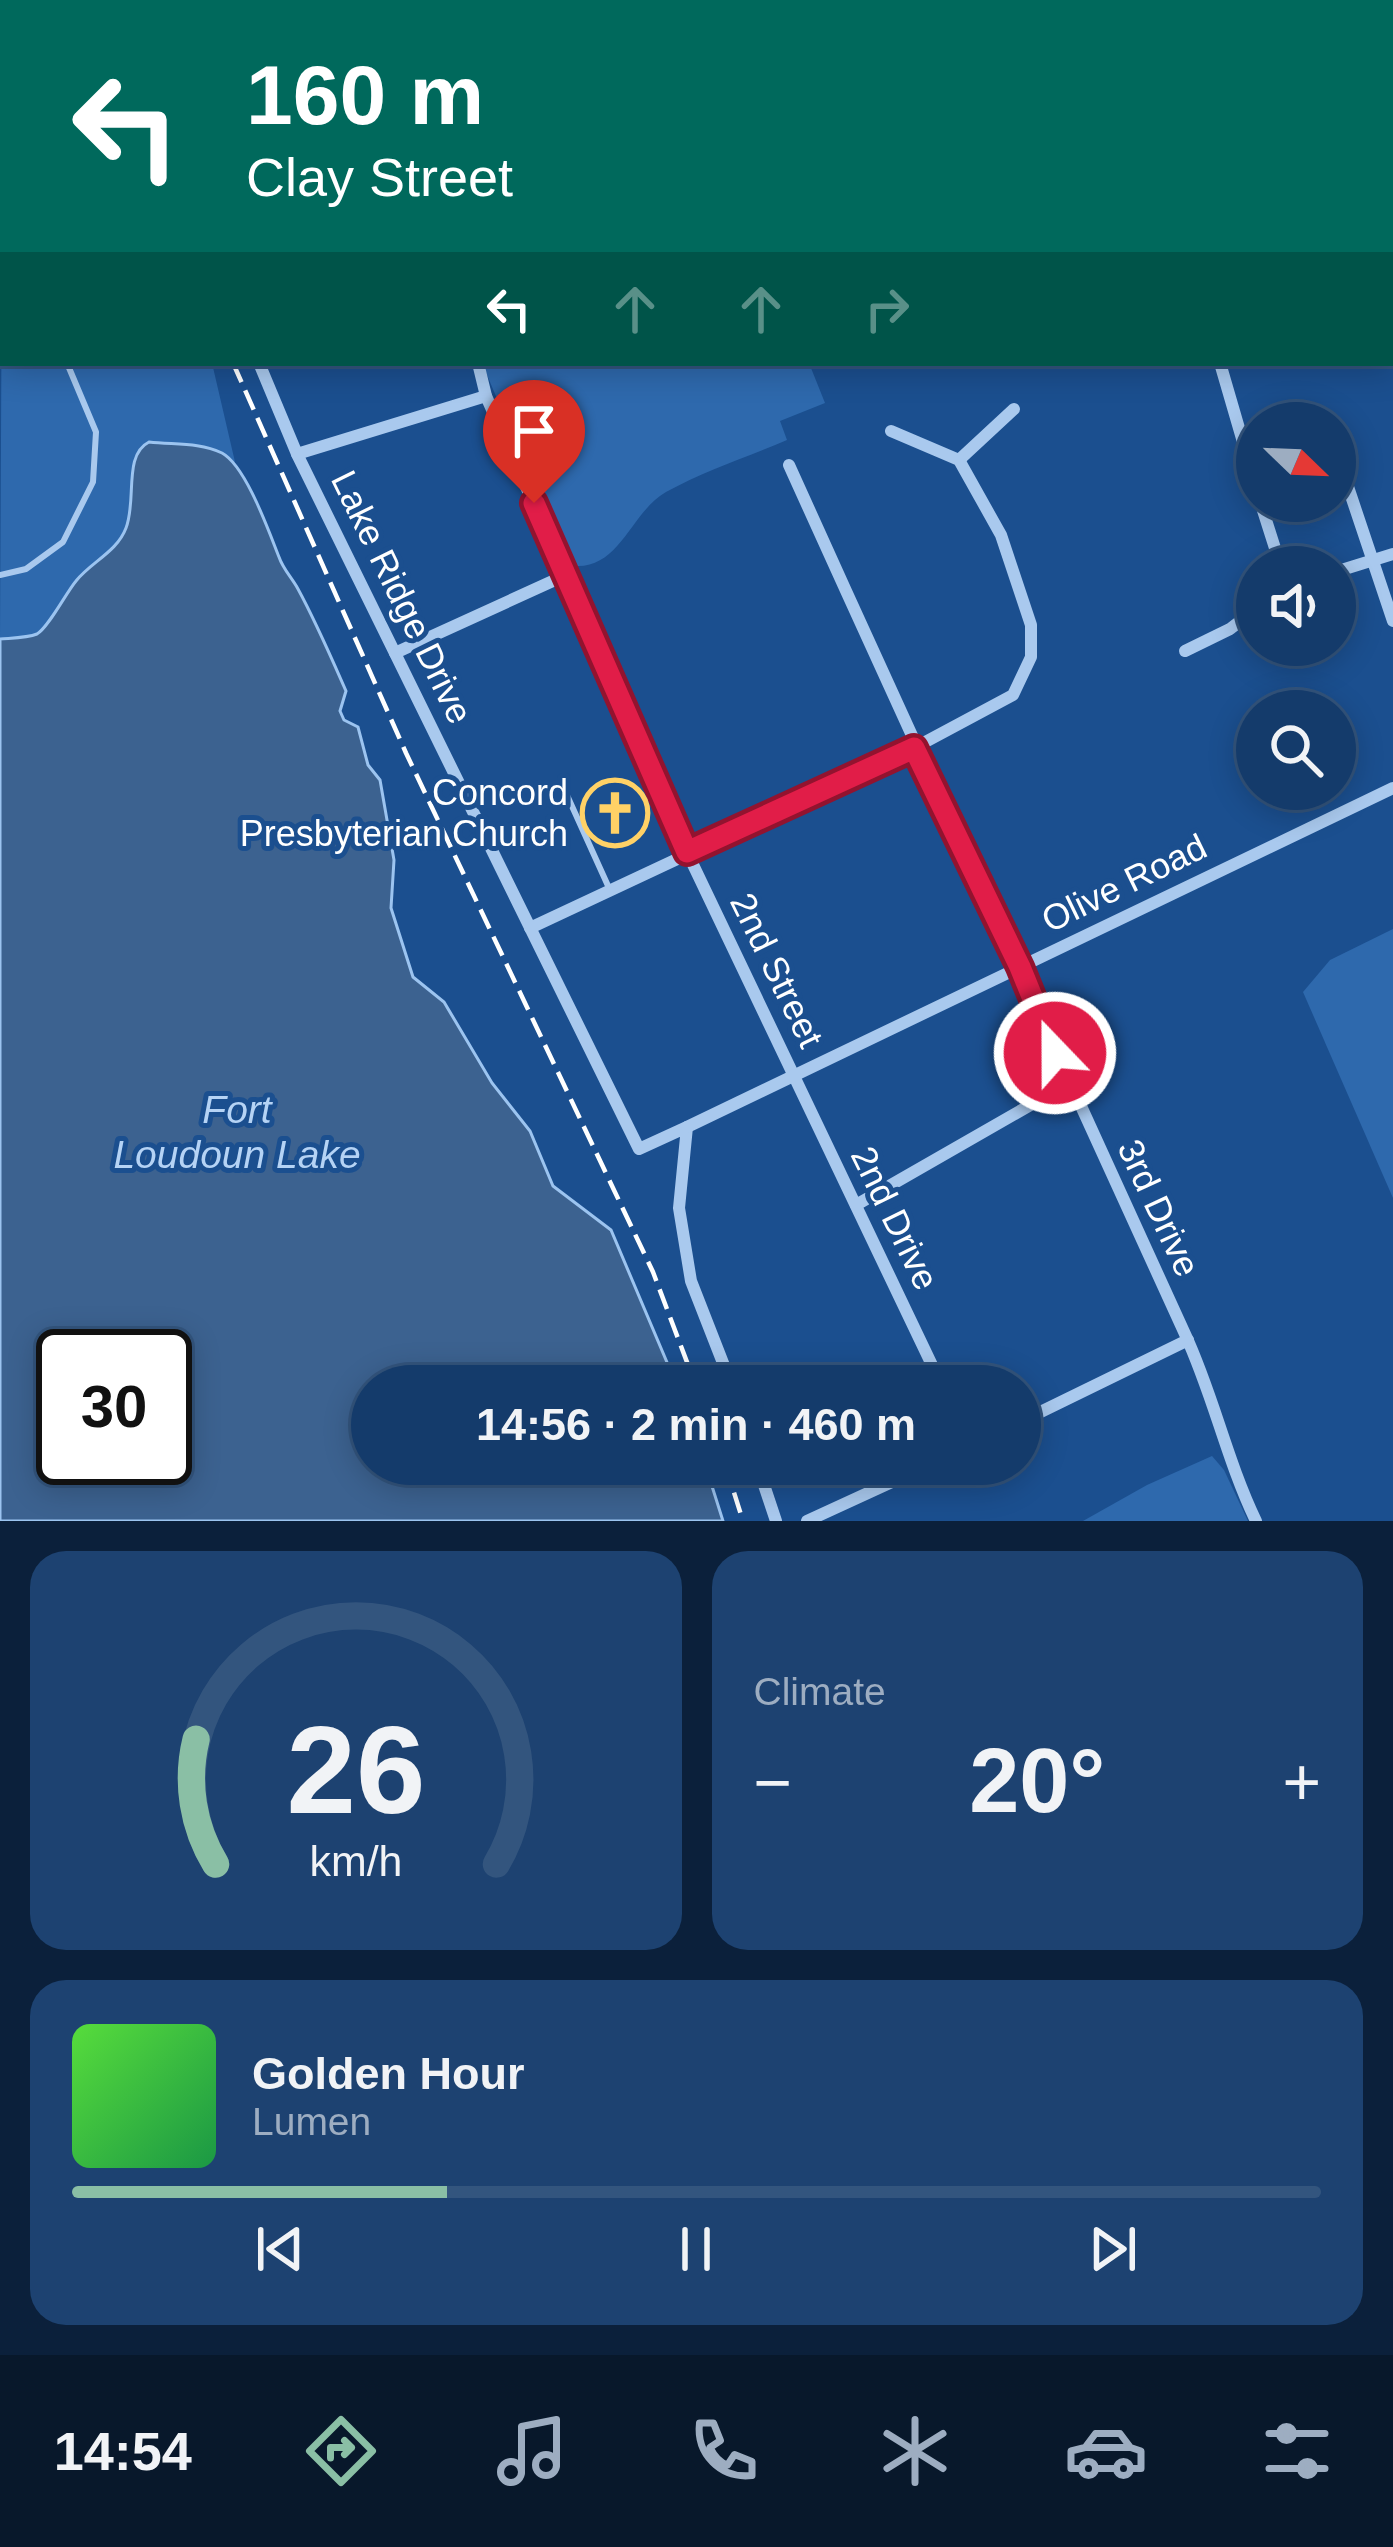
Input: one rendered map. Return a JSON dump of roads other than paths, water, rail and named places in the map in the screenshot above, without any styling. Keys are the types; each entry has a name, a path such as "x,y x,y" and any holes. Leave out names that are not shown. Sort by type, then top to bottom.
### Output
{"street":[{"name":"Lake Ridge Drive","path":"261,366 297,454 640,1149 688,1127"},
{"name":"2nd Street","path":"479,366 487,395 687,852 794,1075"},
{"path":"1221,366 1236,418"},
{"path":"297,454 487,395"},
{"path":"959,460 1014,409"},
{"path":"530,928 914,748 1013,695 1031,657 1030,625 1001,535 959,460 891,431"},
{"name":"3rd Drive","path":"789,465 914,748 1020,967 1067,1084 1188,1340 1256,1521"},
{"path":"1356,513 1393,621"},
{"path":"1356,566 1393,554"},
{"path":"395,652 566,575"},
{"path":"1185,651 1236,624"},
{"name":"Olive Road","path":"688,1127 1393,788"},
{"name":"2nd Drive","path":"794,1075 932,1365"},
{"path":"856,1204 1067,1084"},
{"path":"688,1127 679,1208 691,1281 724,1365"},
{"path":"1041,1412 1188,1340"},
{"path":"764,1485 776,1521"},
{"path":"807,1521 885,1485"}],"lane":[{"path":"0,575 26,569 63,542 93,482 96,432 68,366"},
{"path":"566,793 610,890"}],"water":[{"name":"Fort Loudoun Lake","path":"149,442 195,445 222,453 240,471 346,691 340,711 344,720 358,727 368,765 380,780 394,860 391,908 413,977 444,1002 492,1083 530,1131 553,1186 611,1230 668,1365 351,1365 351,1485 712,1485 723,1521 0,1521 0,639 37,634 76,581 116,544 129,517 136,457"}],"railway":[{"path":"234,366 406,753 653,1272 688,1365"},
{"path":"732,1485 743,1521"}],"place":[{"name":"Concord Presbyterian Church","path":"615,813"}]}
